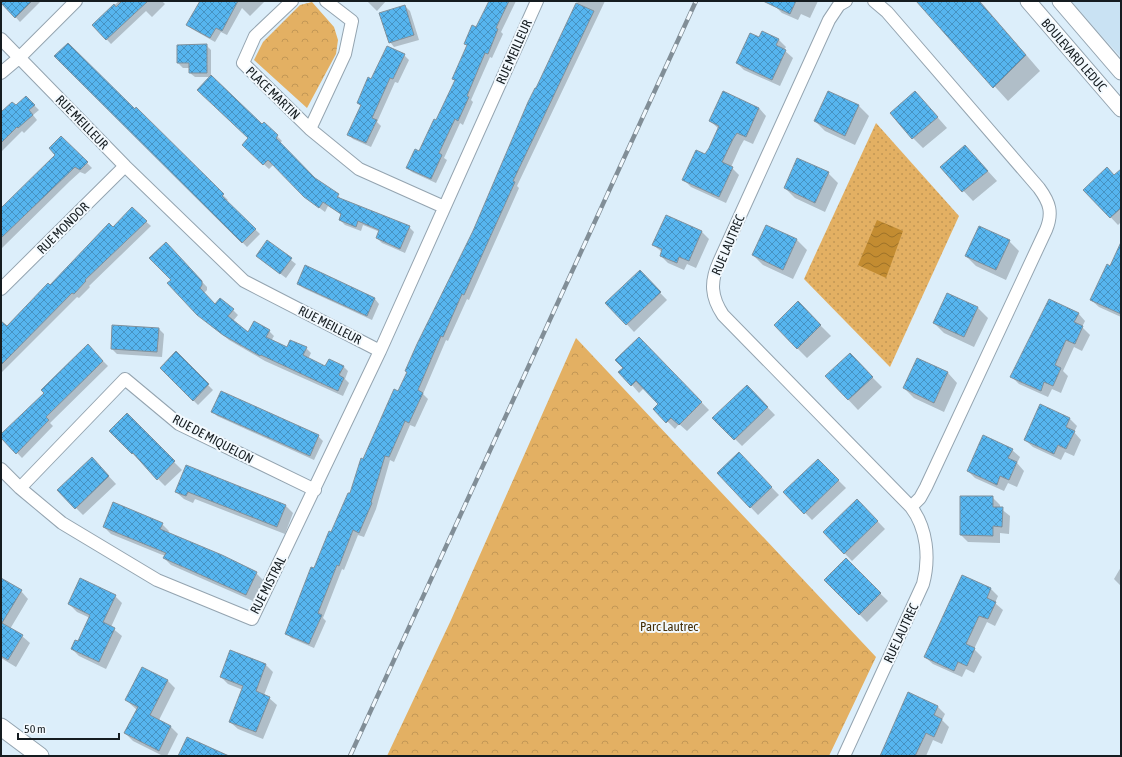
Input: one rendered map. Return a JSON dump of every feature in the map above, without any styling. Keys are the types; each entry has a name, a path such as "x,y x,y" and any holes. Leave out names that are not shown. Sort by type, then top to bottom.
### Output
{"main road":[{"path":"1,727 40,756"}],"street":[{"path":"1,73 20,58 76,1"},
{"name":"PLACE MARTIN","path":"292,1 255,36 243,63 310,129 359,169 444,207"},
{"name":"PLACE MARTIN","path":"310,129 345,54 352,21 326,1"},
{"name":"RUE MEILLEUR","path":"1,39 125,166 244,281 380,351 537,1"},
{"name":"RUE LAUTREC","path":"844,756 918,597 925,578 927,557 925,541 919,521 911,507 723,315 715,301 712,290 713,278 719,262 826,26 836,10 846,1"},
{"path":"874,1 887,12 1039,188 1046,197 1051,210 1049,223 1045,234 926,486 920,498 911,507"},
{"name":"BOULEVARD LEDUC","path":"1028,1 1121,108"},
{"name":"BOULEVARD LEDUC","path":"1060,1 1121,72"},
{"name":"RUE MONDOR","path":"1,289 125,166"},
{"name":"RUE MISTRAL","path":"1,469 20,488 62,523 157,580 252,619 315,490 380,351"},
{"name":"RUE DE MIQUELON","path":"20,488 125,379 179,424 315,490"}],"shaded area":[{"path":"1071,1 1121,1 1121,57 1098,32"}],"green space":[{"path":"312,2 334,27 338,40 336,54 307,108 254,60 263,42 300,5"},
{"path":"876,123 959,216 890,367 804,279"},
{"name":"Parc Lautrec","path":"576,338 876,657 829,756 387,756 451,620"}],"water":[{"path":"877,220 903,231 886,278 858,265"}],"building":[{"path":"1,1 32,1 15,18 1,3"},
{"path":"122,1 148,1 106,40 92,25 114,4 116,7"},
{"path":"200,1 238,1 222,31 216,28 210,38 186,25"},
{"path":"489,1 509,1 496,28 498,29 488,54 485,53 467,96 469,97 458,121 455,119 439,153 442,155 431,179 406,168 415,149 419,151 434,119 436,120 455,80 452,79 467,45 464,44 472,25 476,27"},
{"path":"763,1 796,1 790,14"},
{"path":"916,1 979,1 1026,55 993,88"},
{"path":"576,3 594,11 513,181 515,182 464,295 462,294 443,337 441,336 418,390 423,393 409,423 405,421 389,457 385,456 371,502 372,503 359,533 353,530 339,566 337,565 318,613 322,615 309,644 285,634 311,567 314,568 329,531 331,532 348,493 350,493 361,458 363,459 394,389 398,391 407,372 405,371 417,344 473,231 528,102"},
{"path":"405,5 414,35 389,43 379,13"},
{"path":"762,31 779,39 776,45 786,50 772,80 736,63 750,33 759,37"},
{"path":"68,43 135,109 136,107 224,194 222,196 256,229 242,243 54,56"},
{"path":"207,44 207,73 189,73 189,63 177,63 177,45"},
{"path":"387,46 405,54 393,79 390,78 372,118 377,120 366,143 347,135 361,105 357,103 368,77 371,79"},
{"path":"211,75 262,124 264,122 278,135 276,138 315,178 339,194 337,197 410,226 400,249 376,238 379,230 358,221 356,227 339,220 341,214 323,202 319,208 304,197 268,160 263,165 242,145 248,138 197,90"},
{"path":"723,91 759,108 746,137 737,133 722,162 733,167 719,197 682,180 696,150 705,154 709,148 719,126 709,121"},
{"path":"828,91 859,105 845,136 814,121"},
{"path":"915,91 938,117 912,139 890,113"},
{"path":"26,96 35,105 29,110 33,115 18,128 17,127 1,143 1,112 12,102 16,105"},
{"path":"61,136 88,162 80,170 75,167 1,238 1,208 55,155 49,148"},
{"path":"965,145 988,171 962,192 940,167"},
{"path":"797,158 829,172 815,203 784,188"},
{"path":"1107,167 1114,175 1121,169 1121,208 1110,218 1083,190"},
{"path":"132,207 147,221 85,280 86,281 74,294 72,293 1,365 1,321 7,326 48,283 50,285 109,223 113,227"},
{"path":"666,215 702,231 689,261 679,257 677,263 660,256 662,249 652,245"},
{"path":"766,225 797,239 783,270 752,255"},
{"path":"979,226 1010,240 996,270 965,256"},
{"path":"267,240 292,258 280,274 256,256"},
{"path":"166,242 202,281 200,288 215,304 220,298 234,309 228,316 248,332 254,321 270,330 266,337 287,347 290,340 307,347 303,355 325,366 329,359 344,366 339,375 344,378 338,391 261,355 260,356 223,335 197,315 167,283 171,280 149,258"},
{"path":"1121,242 1121,314 1090,300 1107,264 1110,266"},
{"path":"305,265 375,298 367,316 297,284"},
{"path":"640,270 661,292 626,325 605,303"},
{"path":"947,293 978,307 964,337 933,323"},
{"path":"1049,299 1079,313 1074,322 1083,326 1075,344 1066,340 1055,365 1061,368 1053,386 1044,382 1041,391 1010,377"},
{"path":"798,301 821,325 797,349 774,325"},
{"path":"112,325 159,328 157,352 111,349"},
{"path":"639,337 702,402 679,425 671,418 666,423 653,409 658,404 636,381 631,386 618,372 623,368 615,360"},
{"path":"88,344 103,361 46,417 49,420 16,454 1,438 1,434 44,393 41,390"},
{"path":"176,351 209,384 193,401 160,368"},
{"path":"850,353 873,377 848,400 825,376"},
{"path":"917,358 948,372 934,403 903,388"},
{"path":"747,385 768,407 734,440 712,418"},
{"path":"221,391 319,435 310,456 211,412"},
{"path":"1040,404 1070,418 1066,427 1075,431 1066,449 1058,445 1054,454 1024,440"},
{"path":"127,413 175,461 157,480 133,453 132,454 109,431"},
{"path":"983,435 1013,449 1008,458 1017,462 1009,480 1000,476 997,485 967,471"},
{"path":"739,452 772,487 750,508 717,473"},
{"path":"92,457 109,476 75,509 57,490"},
{"path":"818,459 839,480 804,514 783,492"},
{"path":"186,465 286,505 277,527 188,492 186,496 175,492"},
{"path":"960,496 993,496 993,507 1003,507 1002,527 993,526 993,536 960,535"},
{"path":"857,499 878,521 844,554 823,532"},
{"path":"113,502 163,523 160,529 222,555 257,572 246,595 163,558 166,553 103,527"},
{"path":"846,558 881,593 859,615 824,580"},
{"path":"962,575 991,588 987,598 996,602 988,619 979,616 966,644 975,648 967,666 958,662 954,671 924,657"},
{"path":"1,578 22,590 2,623 23,635 8,660 1,656"},
{"path":"80,578 116,595 103,622 115,628 99,662 71,649 75,640 78,641 90,615 68,604"},
{"path":"230,650 266,664 256,691 270,697 256,732 229,722 243,686 220,677"},
{"path":"142,667 168,680 150,715 171,726 159,751 124,733 138,707 125,700"},
{"path":"908,692 938,706 934,715 942,719 934,737 926,733 915,756 880,756"},
{"path":"187,737 229,756 178,756"}],"railway":[{"path":"350,756 696,1"}]}
